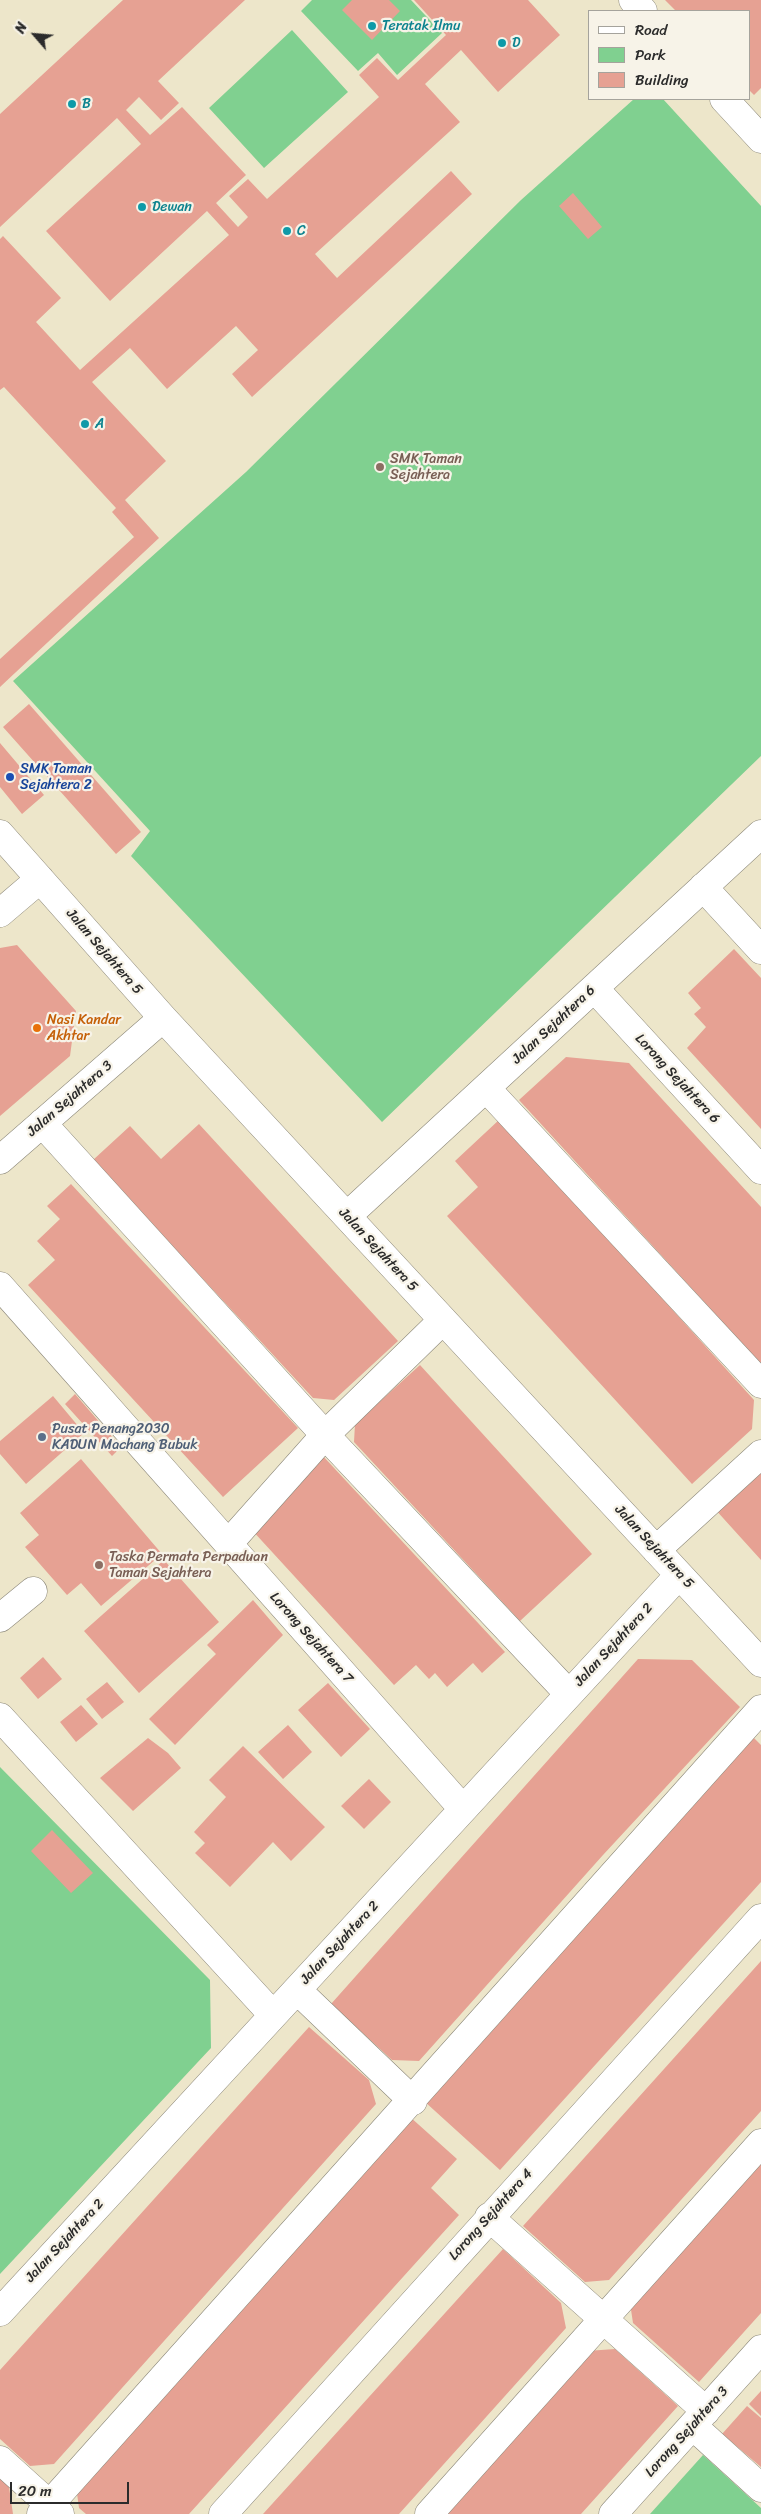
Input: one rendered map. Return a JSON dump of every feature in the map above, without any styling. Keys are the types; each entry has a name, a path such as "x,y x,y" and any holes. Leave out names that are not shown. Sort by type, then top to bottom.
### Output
{"street":[{"path":"633,0 642,10"},
{"path":"725,100 757,125"},
{"name":"Jalan Sejahtera 5","path":"0,834 162,1018 761,1663"},
{"name":"Jalan Sejahtera 6","path":"347,1216 761,834"},
{"path":"0,913 40,879"},
{"path":"703,887 761,950"},
{"name":"Lorong Sejahtera 6","path":"594,988 761,1170"},
{"name":"Jalan Sejahtera 3","path":"0,1160 162,1018"},
{"path":"486,1088 761,1384"},
{"path":"42,1124 325,1435 569,1694"},
{"name":"Lorong Sejahtera 7","path":"0,1286 463,1809"},
{"path":"228,1544 325,1435 443,1320"},
{"path":"656,1550 761,1454"},
{"name":"Jalan Sejahtera 2","path":"0,2312 679,1575"},
{"path":"0,1618 33,1591"},
{"path":"0,2460 50,2511 761,1709"},
{"path":"0,1717 273,2015"},
{"name":"Lorong Sejahtera 4","path":"223,2514 489,2217 761,1918"},
{"path":"297,1990 413,2101"},
{"path":"429,2514 761,2143"},
{"path":"489,2217 604,2319 699,2418 761,2488"},
{"name":"Lorong Sejahtera 3","path":"613,2514 761,2349"}],"green space":[{"path":"312,0 411,0 442,33 397,75 378,53 358,71 301,11"},
{"path":"292,30 348,92 264,168 209,108"},
{"name":"SMK Taman Sejahtera","path":"633,100 664,100 761,206 761,756 382,1122 131,856 150,831 13,681 246,472 521,200"},
{"path":"0,1767 210,1980 211,2048 0,2274"},
{"path":"703,2455 761,2508 761,2514 650,2514"}],"building":[{"path":"123,0 245,0 158,81 179,103 161,120 139,97 126,110 150,135 182,107 246,175 216,203 238,227 248,217 229,196 248,179 267,199 379,97 359,75 377,58 398,80 446,35 414,0 528,0 560,35 498,92 461,50 425,84 460,122 315,254 337,278 451,171 472,194 252,397 232,374 258,350 236,326 167,389 130,348 92,382 166,461 125,500 159,538 0,687 0,659 134,537 112,512 116,508 4,387 0,390 0,239 3,236 61,298 36,322 80,370 229,235 207,211 110,301 46,231 141,144 117,118 0,227 0,114"},
{"name":"Teratak Ilmu","path":"352,0 389,0 400,11 372,40 342,10"},
{"path":"665,0 761,0 761,88 754,95 751,92 751,10 675,10"},
{"path":"573,193 602,227 588,239 559,206"},
{"path":"29,704 141,832 116,854 3,727"},
{"path":"0,743 44,795 22,814 0,787"},
{"name":"Nasi Kandar Akhtar","path":"17,945 76,1011 70,1056 0,1116 0,948"},
{"path":"734,949 761,978 761,1129 687,1048 706,1027 694,1014 701,1008 688,993"},
{"path":"566,1057 629,1063 761,1207 761,1364 519,1100"},
{"path":"500,1119 754,1400 752,1429 692,1484 447,1216 478,1187 455,1161"},
{"path":"199,1124 398,1341 334,1400 313,1398 93,1160 130,1126 161,1159"},
{"path":"71,1184 298,1428 223,1497 28,1285 55,1260 37,1241 60,1219 47,1206"},
{"path":"420,1365 592,1554 520,1621 354,1442 355,1424"},
{"path":"75,1394 121,1447 112,1456 65,1404"},
{"name":"Pusat Penang2030 KADUN Machang Bubuk","path":"53,1396 84,1433 26,1484 0,1454 0,1441"},
{"path":"322,1455 505,1652 482,1673 473,1663 447,1687 435,1673 429,1679 416,1665 394,1685 251,1529"},
{"path":"81,1459 162,1554 101,1606 81,1583 67,1595 25,1547 39,1535 20,1513"},
{"path":"761,1465 761,1560 714,1508"},
{"path":"164,1560 219,1622 139,1693 84,1631"},
{"path":"253,1600 283,1635 175,1745 149,1719 216,1654 207,1645"},
{"path":"43,1657 62,1679 38,1699 20,1678"},
{"path":"638,1659 692,1660 740,1707 603,1855 419,2061 392,2060 331,2004"},
{"path":"107,1682 124,1702 102,1719 86,1699"},
{"path":"328,1683 370,1729 341,1757 298,1710"},
{"path":"81,1705 98,1724 76,1742 60,1722"},
{"path":"288,1725 312,1752 283,1779 258,1752"},
{"path":"752,1736 761,1745 761,1882 500,2170 424,2101"},
{"path":"148,1738 168,1753 181,1768 133,1811 100,1778"},
{"path":"243,1746 325,1827 291,1861 273,1842 230,1887 195,1853 205,1843 194,1832 226,1797 209,1780"},
{"path":"369,1779 391,1802 364,1829 341,1806"},
{"path":"52,1830 93,1873 71,1893 31,1851"},
{"path":"761,1961 761,2111 609,2280 585,2282 523,2226"},
{"path":"309,2027 369,2080 376,2104 54,2464 30,2466 0,2439 0,2370"},
{"path":"409,2116 457,2159 431,2188 459,2215 189,2514 86,2514 79,2508 76,2486"},
{"path":"761,2157 761,2313 699,2382 633,2323 630,2303"},
{"path":"503,2249 561,2303 566,2328 399,2514 263,2514"},
{"path":"615,2349 678,2406 581,2514 440,2514 587,2351"},
{"path":"761,2391 761,2416 749,2404"},
{"path":"747,2406 761,2418 761,2467 722,2434"},
{"path":"0,2478 9,2487 13,2514 0,2514"}],"place":[{"name":"Teratak Ilmu","path":"372,26"},
{"name":"D","path":"502,43"},
{"name":"B","path":"72,104"},
{"name":"Dewan","path":"142,207"},
{"name":"C","path":"287,231"},
{"name":"A","path":"85,424"},
{"name":"SMK Taman Sejahtera","path":"380,467"},
{"name":"SMK Taman Sejahtera 2","path":"10,777"},
{"name":"Nasi Kandar Akhtar","path":"37,1028"},
{"name":"Pusat Penang2030 KADUN Machang Bubuk","path":"42,1437"},
{"name":"Taska Permata Perpaduan Taman Sejahtera","path":"99,1565"}]}
